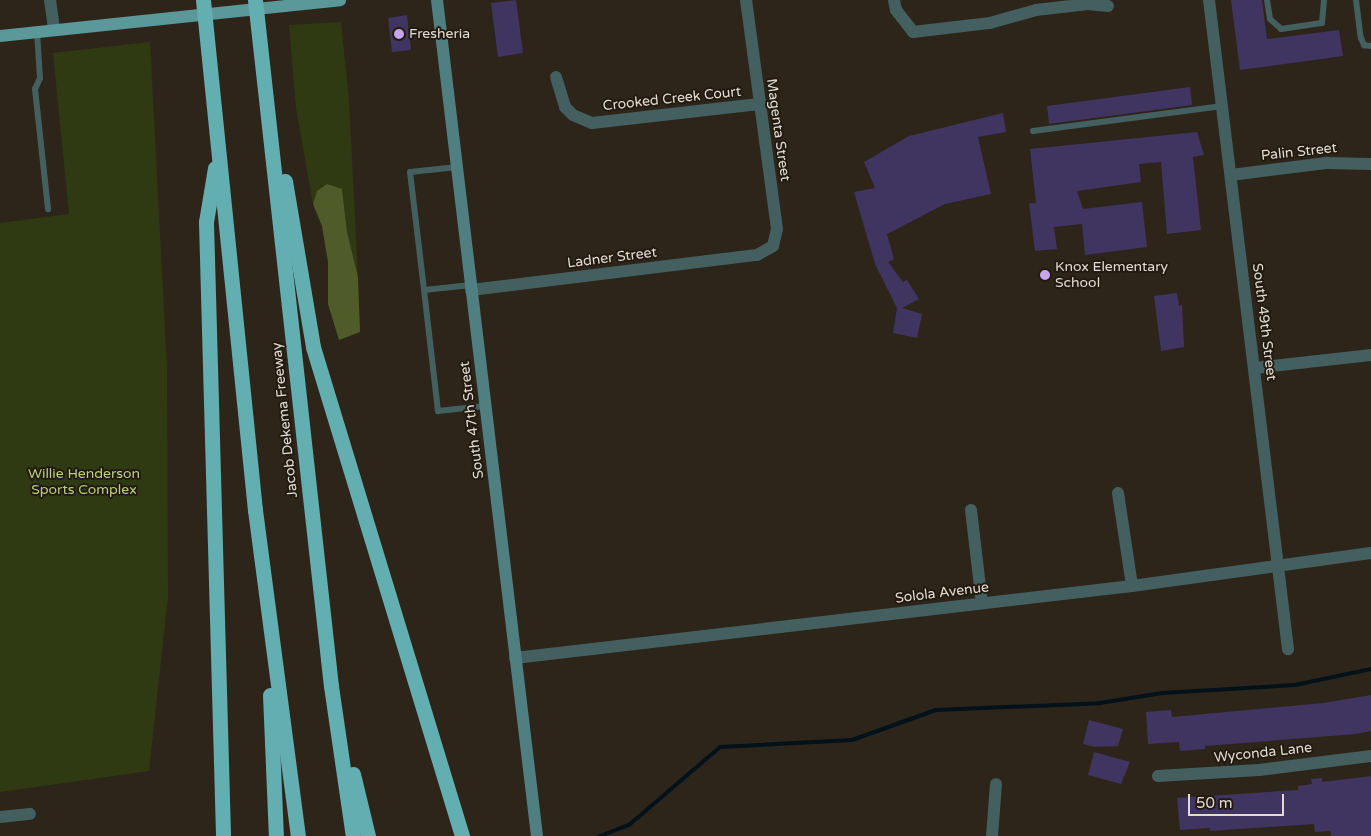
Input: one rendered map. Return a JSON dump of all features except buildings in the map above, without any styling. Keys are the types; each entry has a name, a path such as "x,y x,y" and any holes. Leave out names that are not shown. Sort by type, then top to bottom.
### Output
{"highway":[{"path":"203,0 256,510 298,836"},
{"name":"Jacob Dekema Freeway","path":"256,0 330,686 353,836"},
{"path":"260,36 313,347 462,836"},
{"path":"219,150 206,222 223,836"},
{"path":"256,510 275,762 276,836"},
{"path":"330,686 368,836"}],"main road":[{"path":"0,36 340,0"},
{"name":"South 47th Street","path":"437,0 537,836"}],"street":[{"path":"50,0 54,30"},
{"name":"Magenta Street","path":"746,0 777,229 773,246 757,255"},
{"path":"894,0 896,10 912,32 990,23 1036,10 1088,4 1108,6"},
{"name":"South 49th Street","path":"1209,0 1288,649"},
{"name":"Crooked Creek Court","path":"556,77 565,107 573,115 592,123 759,104"},
{"name":"Palin Street","path":"1231,175 1326,163 1371,164"},
{"name":"Ladner Street","path":"471,288 757,255"},
{"path":"1255,368 1371,354"},
{"path":"1118,493 1132,586"},
{"path":"971,510 982,603"},
{"name":"Solola Avenue","path":"515,658 1132,586 1371,553"},
{"name":"Wyconda Lane","path":"1158,776 1268,769 1371,756"},
{"path":"992,836 996,784"},
{"path":"0,817 30,814"}],"lane":[{"path":"1267,0 1270,19 1281,29 1322,23 1325,13 1324,0"},
{"path":"1356,0 1361,38 1364,44 1371,46"},
{"path":"37,32 40,78 35,89 48,209"},
{"path":"1033,131 1222,106"},
{"path":"457,168 410,172 438,411 485,406"},
{"path":"424,290 471,288"}],"green space":[{"path":"341,22 349,100 358,277 347,232 342,189 317,191 313,204 296,108 289,25"},
{"name":"Willie Henderson Sports Complex","path":"150,42 167,368 168,596 149,771 0,792 0,223 69,214 53,53"},
{"path":"327,184 342,189 347,232 358,277 360,332 339,340 328,304 328,262 322,226 313,204 317,191"}],"waterway":[{"path":"600,836 629,825 720,747 852,740 936,710 1100,703 1162,693 1295,685 1371,669"}],"place":[{"name":"Fresheria","path":"399,34"},
{"name":"Knox Elementary School","path":"1045,275"}]}
